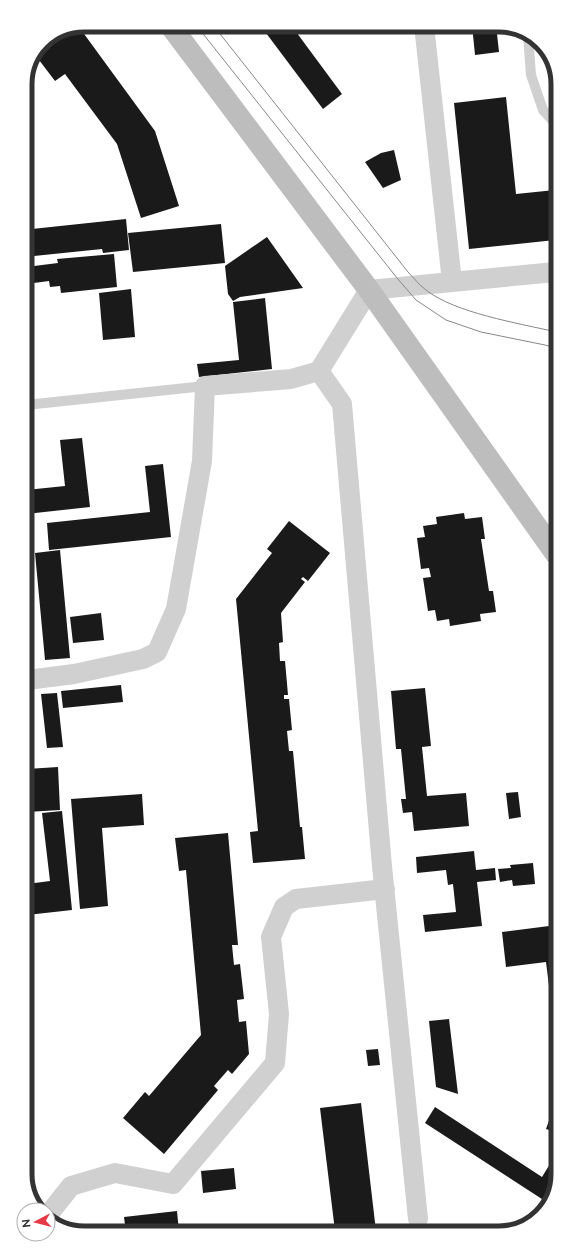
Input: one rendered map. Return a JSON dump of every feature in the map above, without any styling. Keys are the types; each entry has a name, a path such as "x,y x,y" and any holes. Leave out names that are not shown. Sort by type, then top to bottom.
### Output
{"main road":[{"path":"175,32 369,290 551,547"}],"street":[{"path":"425,32 452,282"},
{"path":"32,679 74,674 143,659 157,652 176,609 202,461 205,386 291,379 318,371 369,290 551,272"},
{"path":"318,371 342,404 385,889 418,1219"},
{"path":"56,1205 71,1186 115,1173 173,1184 276,1063 279,1014 271,937 284,907 296,899 385,889"}],"lane":[{"path":"528,41 531,75 543,110 551,119"},
{"path":"32,404 205,386"}],"building":[{"path":"83,32 155,131 179,206 141,218 117,144 65,74 55,81 38,59 43,52 58,39 74,33"},
{"path":"265,32 296,32 342,94 323,109"},
{"path":"473,32 497,32 499,52 475,55"},
{"path":"506,97 516,194 551,190 551,240 469,249 454,103"},
{"path":"394,150 401,180 383,188 365,162 381,153"},
{"path":"126,219 129,250 103,253 102,249 34,256 32,229"},
{"path":"221,224 225,263 133,272 128,233"},
{"path":"267,237 303,288 240,297 233,301 228,294 225,266"},
{"path":"114,254 117,287 61,293 60,286 50,287 49,281 32,283 32,266 58,263 57,259"},
{"path":"131,289 135,337 103,340 99,293"},
{"path":"265,298 272,369 199,377 197,364 239,360 233,302"},
{"path":"82,438 90,507 32,513 32,489 65,486 60,440"},
{"path":"163,464 171,537 49,550 47,523 150,512 145,466"},
{"path":"464,513 465,519 482,517 485,539 481,539 489,591 493,591 496,612 480,614 481,621 450,626 449,619 437,621 435,610 428,611 423,578 431,577 429,568 421,569 417,538 425,537 423,526 437,524 436,517"},
{"path":"289,521 330,553 308,581 303,577 301,579 305,582 281,613 283,642 279,643 280,661 285,661 288,695 284,695 284,699 289,699 292,730 287,731 289,751 293,751 300,827 302,827 305,859 253,863 250,832 258,831 236,599 272,553 267,549"},
{"path":"60,550 70,658 45,660 35,553"},
{"path":"101,613 104,640 73,643 70,617"},
{"path":"121,685 123,702 63,708 61,691"},
{"path":"425,688 431,746 422,747 427,796 466,793 469,826 414,831 412,812 403,813 401,799 406,799 401,749 396,749 391,691"},
{"path":"57,693 63,747 47,748 41,694"},
{"path":"58,767 60,810 32,812 32,769"},
{"path":"518,792 521,817 509,819 506,793"},
{"path":"142,794 144,825 102,828 108,906 80,909 71,799"},
{"path":"62,811 72,910 32,914 32,883 50,881 42,813"},
{"path":"228,833 238,945 232,945 234,965 240,964 244,999 237,1000 239,1022 246,1021 249,1054 232,1074 228,1070 214,1086 218,1090 164,1154 123,1118 145,1092 149,1096 201,1035 186,870 179,871 175,838"},
{"path":"474,851 476,870 495,868 496,880 477,882 482,926 425,932 423,915 456,912 453,884 448,885 446,870 417,873 416,857"},
{"path":"533,863 535,884 513,886 512,880 500,882 498,869 511,868 510,865"},
{"path":"551,926 551,1002 546,962 506,967 502,932"},
{"path":"449,1019 458,1094 436,1087 429,1021"},
{"path":"378,1049 380,1065 368,1066 366,1050"},
{"path":"361,1103 375,1226 334,1226 320,1108"},
{"path":"435,1107 542,1177 551,1162 551,1181 546,1197 544,1200 425,1123"},
{"path":"551,1115 551,1131 546,1129"},
{"path":"234,1168 236,1189 203,1193 201,1171"},
{"path":"177,1211 178,1226 125,1226 124,1217"}],"tram line":[{"path":"202,32 416,300 446,320 481,332 551,347"},
{"path":"219,32 408,272 421,286 438,298 470,311 551,331"}]}
